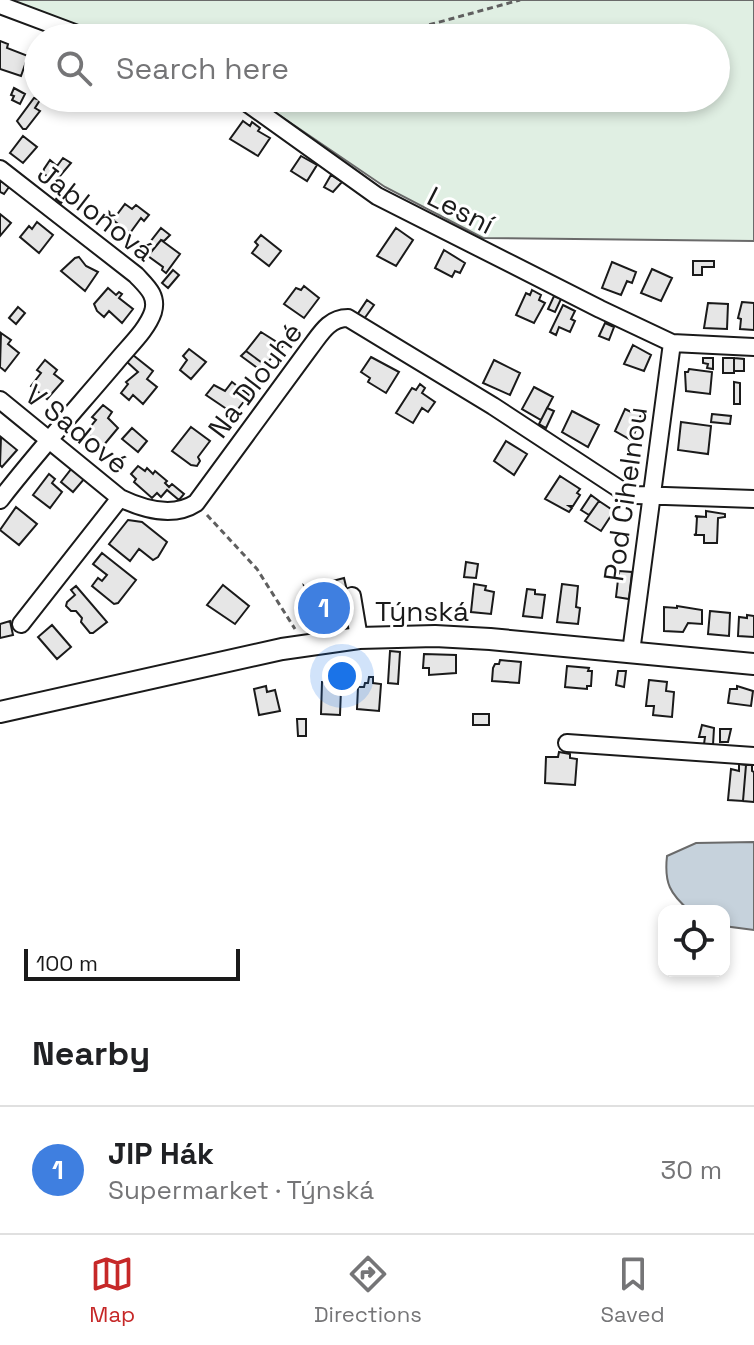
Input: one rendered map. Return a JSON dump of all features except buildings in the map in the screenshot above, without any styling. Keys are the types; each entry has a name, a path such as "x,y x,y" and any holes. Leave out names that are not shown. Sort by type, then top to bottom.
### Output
{"main road":[{"name":"Týnská","path":"0,712 282,649 359,638 435,636 754,664"}],"street":[{"path":"0,5 51,24"},
{"name":"Lesní","path":"260,112 377,196 672,343"},
{"name":"Jabloňová","path":"0,169 136,275 154,300 153,311 141,331 49,440"},
{"name":"Na Dlouhé","path":"196,503 309,349 329,324 338,318 348,318 402,349 624,492 650,496 754,499"},
{"path":"672,343 754,347"},
{"name":"Pod Cihelnou","path":"631,652 672,343"},
{"name":"V Sadové","path":"0,400 120,498"},
{"path":"0,500 49,440"},
{"path":"21,624 120,498 152,510 181,510 196,503"},
{"path":"352,596 359,638"},
{"path":"567,743 754,756"}],"path":[{"path":"432,24 520,0"},
{"path":"196,503 257,569 297,632"}],"green space":[{"path":"0,0 754,0 754,241 483,238 385,187 275,112 730,112 730,24 71,24"}],"shaded area":[{"path":"754,842 754,930 730,927 730,905 684,905 673,893 668,881 667,856 696,843"}],"place":[{"name":"JIP Hák","path":"324,608"}]}
